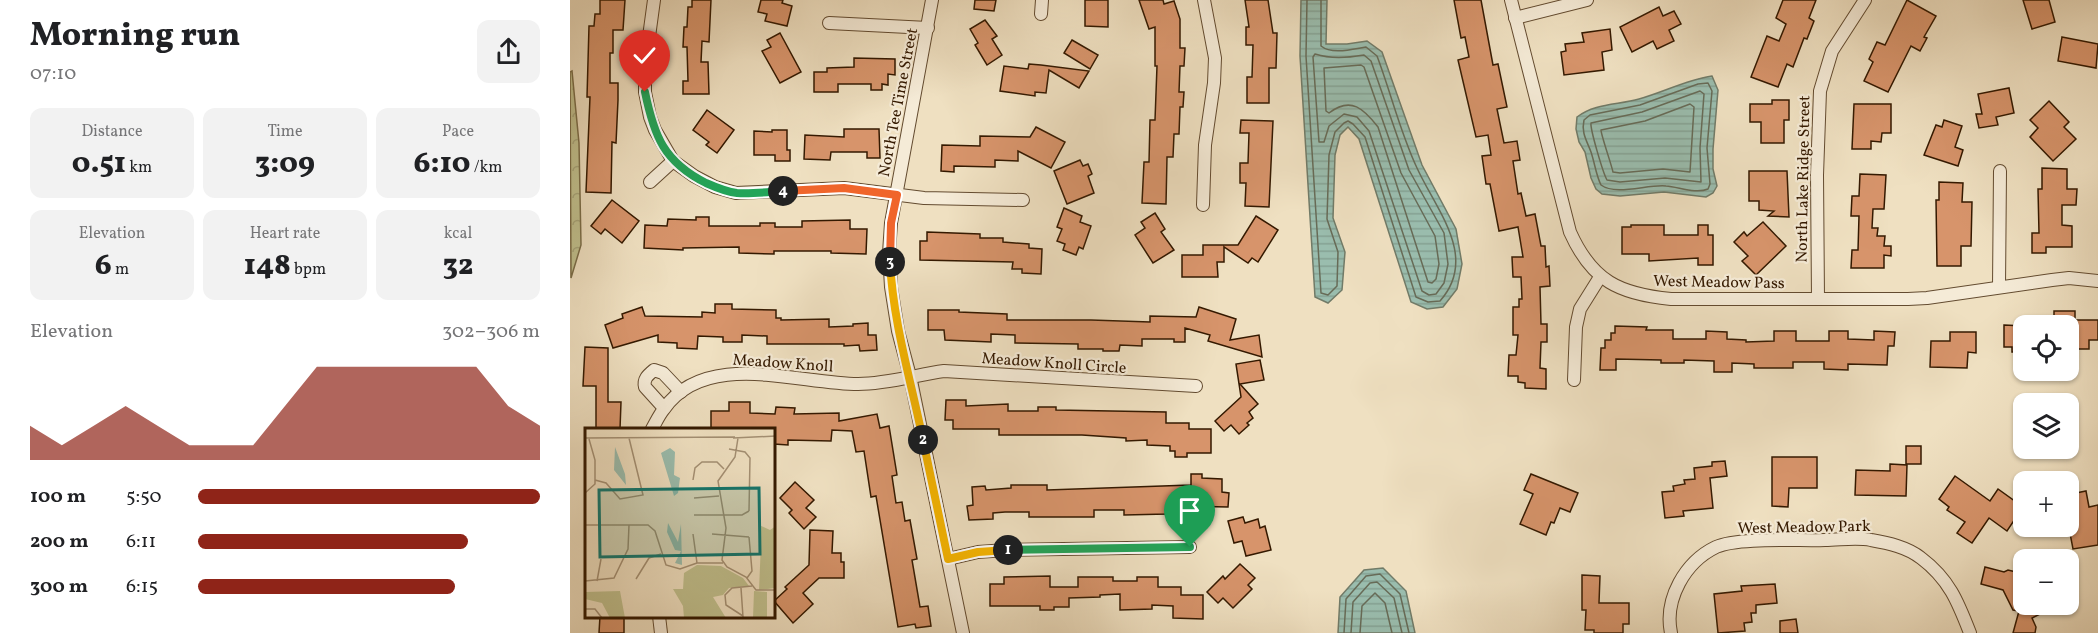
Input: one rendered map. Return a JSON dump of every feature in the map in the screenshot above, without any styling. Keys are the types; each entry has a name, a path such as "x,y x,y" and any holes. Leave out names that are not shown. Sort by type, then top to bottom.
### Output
{"street":[{"path":"654,0 645,66 645,92 650,117 673,161 694,176 715,187 735,193 844,188 924,198 1023,200"},
{"name":"North Tee Time Street","path":"932,0 890,243 891,287 898,331 910,376 963,633"},
{"path":"1041,14 1042,0"},
{"path":"1203,205 1205,145 1214,83 1215,58 1204,0"},
{"name":"West Meadow Pass","path":"1511,0 1570,232 1579,252 1600,277 1615,286 1648,297 1671,299 1927,298 2069,278 2098,281"},
{"path":"1515,18 1587,0"},
{"name":"North Lake Ridge Street","path":"1818,299 1817,175 1820,91 1832,51 1865,0"},
{"path":"829,23 928,28"},
{"path":"650,182 673,161"},
{"path":"1999,287 2000,171"},
{"path":"1575,380 1576,327 1580,309 1600,277"},
{"path":"664,408 645,387 644,382 647,375 654,370 663,373 681,392"},
{"name":"Meadow Knoll Circle","path":"910,376 952,371 1196,386"},
{"name":"Meadow Knoll","path":"653,428 664,408 681,392 703,379 737,373 856,384 880,383 910,376"},
{"name":"West Meadow Park","path":"1671,633 1669,614 1679,581 1695,562 1716,547 1728,544 1868,539 1895,545 1912,553 1942,576 1957,599 1970,633"},
{"path":"948,559 978,552 1006,550 1190,547"},
{"path":"659,618 661,633"}],"green space":[{"path":"572,71 579,143 581,245 571,278 570,72"}],"water":[{"path":"1301,0 1327,0 1326,44 1367,41 1382,52 1422,165 1456,229 1462,264 1457,289 1443,307 1427,309 1411,302 1359,139 1348,127 1340,135 1335,155 1333,218 1345,252 1342,290 1328,303 1315,297 1300,56"},
{"path":"1712,76 1718,90 1713,149 1713,169 1717,186 1713,193 1706,197 1664,192 1620,196 1602,194 1596,189 1585,152 1579,142 1576,129 1577,117 1591,109 1639,99 1693,80"},
{"path":"1383,568 1406,591 1415,633 1338,633 1340,597 1364,570"}],"building":[{"path":"600,0 625,0 623,30 613,30 613,53 610,53 610,83 618,83 616,143 612,142 611,193 586,192 590,97 587,97 589,26 594,26 595,14 600,14"},
{"path":"692,0 711,0 709,42 702,41 701,62 708,62 709,94 683,94 683,81 688,81 687,47 683,47 684,27 687,27 688,7 692,7"},
{"path":"761,0 783,0 782,3 792,6 787,26 765,21 767,14 758,12"},
{"path":"975,0 996,0 994,11 974,9"},
{"path":"1085,0 1108,0 1108,27 1085,26"},
{"path":"1139,0 1163,0 1164,4 1174,1 1180,19 1180,48 1185,48 1184,66 1180,66 1179,92 1184,92 1183,107 1180,107 1179,134 1174,134 1173,157 1167,157 1166,204 1142,203 1144,162 1149,162 1150,120 1155,120 1157,66 1155,66 1155,27 1149,29"},
{"path":"1245,0 1268,0 1273,33 1277,33 1276,68 1269,68 1269,103 1247,103 1247,77 1252,77 1253,45 1246,45 1246,27 1249,27"},
{"path":"1454,0 1481,0 1493,65 1498,64 1507,107 1497,109 1504,143 1517,141 1520,160 1513,161 1518,194 1521,193 1526,216 1535,214 1541,246 1545,246 1550,286 1540,287 1541,324 1547,324 1547,342 1541,342 1540,368 1546,369 1546,389 1525,388 1525,383 1518,382 1518,376 1508,376 1509,355 1516,355 1518,335 1513,335 1513,307 1519,307 1519,299 1522,299 1521,277 1513,277 1512,257 1523,257 1518,227 1499,231 1490,184 1486,184 1482,156 1491,155 1488,135 1476,137 1458,60 1469,57 1465,37 1461,38"},
{"path":"1783,0 1816,0 1809,18 1814,21 1807,39 1804,38 1793,67 1787,64 1778,87 1751,77 1767,36 1779,41 1786,24 1776,18"},
{"path":"1907,0 1936,16 1924,37 1927,38 1920,51 1911,46 1888,92 1864,81 1873,62 1869,59 1877,42 1885,45"},
{"path":"2023,0 2049,0 2055,22 2032,29"},
{"path":"1659,7 1663,16 1674,11 1681,24 1669,30 1674,41 1657,49 1653,41 1632,52 1620,27"},
{"path":"985,20 997,36 992,39 1002,55 987,65 975,45 978,43 970,29"},
{"path":"1610,29 1612,50 1602,52 1604,70 1564,75 1561,52 1566,51 1565,44 1584,42 1582,33"},
{"path":"780,33 801,72 780,83 762,51 771,47 767,40"},
{"path":"2062,37 2098,44 2096,68 2058,61"},
{"path":"1072,40 1098,55 1090,69 1064,53"},
{"path":"854,58 895,59 895,75 888,74 888,85 882,84 882,90 871,90 871,84 838,84 838,92 814,92 814,72 827,72 827,68 854,67"},
{"path":"1029,64 1089,71 1079,88 1049,70 1046,93 1035,92 1035,96 1000,91 1004,66 1028,69"},
{"path":"2009,88 2014,113 1996,117 1998,125 1979,128 1976,114 1982,114 1978,94"},
{"path":"1772,100 1789,100 1789,120 1784,120 1784,143 1761,143 1761,122 1750,122 1750,104 1772,104"},
{"path":"2049,101 2069,122 2064,127 2076,139 2053,161 2030,137 2038,128 2030,120"},
{"path":"1854,104 1891,104 1891,133 1882,133 1881,142 1871,141 1871,149 1852,149"},
{"path":"707,110 734,130 717,153 706,145 709,142 693,130"},
{"path":"1241,120 1273,121 1269,207 1245,206 1246,183 1240,183 1240,163 1248,163 1249,133 1240,133"},
{"path":"1944,120 1962,126 1955,147 1963,150 1958,166 1924,155 1936,125 1942,127"},
{"path":"1036,127 1065,142 1051,168 1018,151 1018,161 995,160 995,167 954,166 954,172 941,171 942,145 980,146 980,136 1030,137"},
{"path":"844,129 879,129 880,158 867,158 867,152 831,152 830,160 804,159 805,135 844,137"},
{"path":"772,130 787,130 787,150 790,150 790,161 775,161 775,155 754,155 754,131 772,132"},
{"path":"1080,160 1083,166 1088,164 1092,174 1088,176 1094,193 1067,204 1054,171"},
{"path":"2042,168 2067,169 2067,189 2077,189 2076,205 2062,205 2062,225 2072,226 2072,247 2046,247 2046,253 2032,253 2032,233 2039,233 2038,189 2042,189"},
{"path":"1749,171 1787,171 1789,217 1768,216 1774,211 1759,210 1759,201 1749,201"},
{"path":"1860,174 1886,175 1884,209 1873,209 1872,228 1878,228 1877,236 1885,236 1884,246 1891,246 1891,256 1884,255 1884,268 1851,268 1852,250 1858,250 1859,216 1851,216 1852,196 1859,196"},
{"path":"1939,182 1963,183 1962,202 1972,202 1971,246 1961,246 1961,266 1937,266 1936,200 1939,200"},
{"path":"612,200 639,221 622,243 605,229 601,234 591,226"},
{"path":"1064,208 1082,216 1080,222 1091,226 1083,249 1079,247 1076,255 1063,250 1065,244 1057,241 1062,229 1057,227"},
{"path":"1155,213 1165,229 1161,232 1174,250 1153,263 1135,235 1145,228 1141,222"},
{"path":"1256,216 1278,230 1258,262 1252,258 1248,263 1224,247 1224,262 1217,262 1218,277 1182,277 1182,255 1203,255 1203,245 1238,245"},
{"path":"696,217 709,217 709,226 760,226 760,223 775,223 775,227 802,227 802,221 850,220 850,229 867,229 866,254 831,253 831,251 739,253 739,247 683,248 683,250 644,248 645,225 667,226 668,219 696,220"},
{"path":"1763,222 1786,246 1756,275 1742,261 1748,256 1734,242 1744,232 1747,236"},
{"path":"1631,225 1664,225 1664,235 1698,235 1698,225 1708,225 1708,235 1713,235 1713,265 1698,265 1698,258 1649,261 1649,254 1622,254 1622,227 1631,227"},
{"path":"927,232 980,234 980,238 1003,238 1003,242 1029,244 1029,248 1042,249 1041,274 1022,273 1022,269 1012,269 1013,262 920,260 920,241 927,241"},
{"path":"715,304 732,304 732,309 776,310 776,318 781,318 781,320 829,319 829,327 868,323 868,335 876,335 877,350 860,351 859,345 844,346 844,344 767,344 767,336 742,335 742,342 723,342 723,337 698,336 697,349 677,348 677,343 658,342 658,335 613,348 605,325 623,318 622,314 642,307 645,316 702,317 702,312 715,313"},
{"path":"1199,307 1236,319 1230,340 1259,335 1262,357 1208,341 1210,335 1185,328 1185,342 1174,342 1174,339 1142,339 1142,346 1120,345 1119,351 1078,349 1078,344 1015,343 1015,335 991,334 991,342 945,340 944,330 928,330 928,310 1007,314 1007,320 1150,322 1150,316 1196,317"},
{"path":"2054,311 2075,311 2075,315 2054,315"},
{"path":"2079,320 2098,320 2098,340 2089,340 2089,349 2079,349"},
{"path":"2004,325 2013,325 2013,352 2012,347 2004,347"},
{"path":"1615,326 1647,327 1646,330 1673,330 1673,339 1706,339 1706,331 1727,332 1727,339 1746,340 1746,342 1774,341 1774,331 1796,331 1796,341 1829,341 1829,331 1848,331 1848,339 1874,340 1874,331 1895,332 1894,346 1888,346 1887,365 1848,364 1848,370 1824,369 1824,362 1793,362 1793,368 1754,368 1754,364 1732,363 1732,372 1714,372 1714,361 1684,360 1684,363 1661,363 1661,360 1616,359 1616,370 1600,370 1601,348 1605,348 1605,340 1611,340 1611,333 1615,333"},
{"path":"1950,332 1976,332 1976,353 1968,352 1967,368 1930,367 1931,341 1950,341"},
{"path":"585,347 608,348 608,402 621,402 620,428 596,428 596,386 583,386"},
{"path":"1260,360 1264,380 1240,384 1258,404 1249,412 1253,418 1239,434 1231,425 1224,431 1215,421 1241,397 1236,364"},
{"path":"946,400 966,400 966,406 1008,404 1008,411 1038,411 1038,407 1056,407 1056,410 1166,412 1166,423 1189,423 1189,429 1211,429 1211,453 1187,453 1187,457 1175,457 1175,451 1170,451 1170,446 1147,445 1147,440 1126,441 1126,438 1082,435 999,435 999,429 953,429 953,420 945,420"},
{"path":"729,402 750,402 750,413 775,414 776,407 795,408 794,414 839,413 839,421 877,414 880,428 889,426 897,475 892,476 896,503 902,502 905,521 910,520 917,559 912,560 920,607 928,606 931,626 916,628 915,624 898,627 876,496 871,497 864,451 856,452 852,431 832,430 831,441 788,440 788,445 776,444 776,428 711,428 711,411 729,411"},
{"path":"1906,446 1921,446 1921,464 1906,464"},
{"path":"1772,457 1817,457 1817,488 1789,488 1788,507 1772,506"},
{"path":"1725,461 1727,476 1710,478 1713,508 1683,511 1684,516 1665,518 1662,492 1674,491 1673,486 1685,484 1684,480 1695,479 1694,468 1712,466 1712,462"},
{"path":"1890,464 1907,465 1906,496 1855,495 1856,470 1890,471"},
{"path":"1191,474 1202,474 1202,478 1222,479 1222,492 1229,493 1228,507 1181,506 1181,508 1167,508 1167,514 1124,515 1124,510 1094,510 1094,517 1029,517 1029,512 1005,512 993,513 993,519 969,520 967,506 973,505 972,487 985,486 986,490 1011,488 1011,485 1047,485 1047,490 1191,485"},
{"path":"1531,474 1578,493 1570,512 1560,508 1546,535 1520,524 1533,494 1524,490"},
{"path":"1955,476 1990,501 1998,489 2013,500 2013,522 2007,531 1989,518 1972,543 1957,533 1965,522 1947,510 1949,507 1939,499"},
{"path":"795,482 814,500 806,508 816,517 804,529 789,513 792,510 780,498"},
{"path":"2086,491 2089,507 2098,505 2098,545 2073,549 2071,537 2079,537 2079,492"},
{"path":"1243,517 1245,523 1258,519 1260,528 1265,526 1271,550 1246,556 1242,541 1234,543 1228,521"},
{"path":"810,530 833,531 832,553 841,553 841,562 844,562 844,578 819,578 803,593 813,604 793,623 776,603 776,599 787,589 785,587 809,565"},
{"path":"1240,564 1255,578 1248,585 1252,589 1233,608 1223,598 1218,603 1207,592 1223,576 1225,579"},
{"path":"1985,567 2004,572 2013,571 2013,610 2003,590 1981,584"},
{"path":"1582,575 1600,576 1599,603 1629,603 1629,624 1623,624 1623,633 1594,633 1594,630 1585,630 1586,610 1582,610"},
{"path":"1050,576 1050,587 1078,587 1078,577 1113,577 1113,581 1137,581 1137,577 1158,577 1158,587 1181,587 1181,595 1203,595 1203,619 1173,618 1173,606 1152,605 1152,609 1120,610 1120,594 1069,598 1069,607 1054,607 1054,610 1040,610 1040,606 990,606 990,584 1004,584 1004,577"},
{"path":"1775,584 1777,603 1756,605 1756,613 1751,613 1752,622 1744,623 1745,631 1718,633 1714,594 1742,591 1741,586"},
{"path":"2018,615 2038,615 2032,618 2036,627 2035,633 2013,633"},
{"path":"600,618 624,618 624,633 599,633"},
{"path":"1796,619 1798,633 1780,633 1780,621"}],"route":[{"path":"645,92 655,130 673,161 715,187 735,193 844,188 897,195 891,223 889,253 891,287 898,331 910,376 948,559 978,552 1006,550 1190,547"}]}
